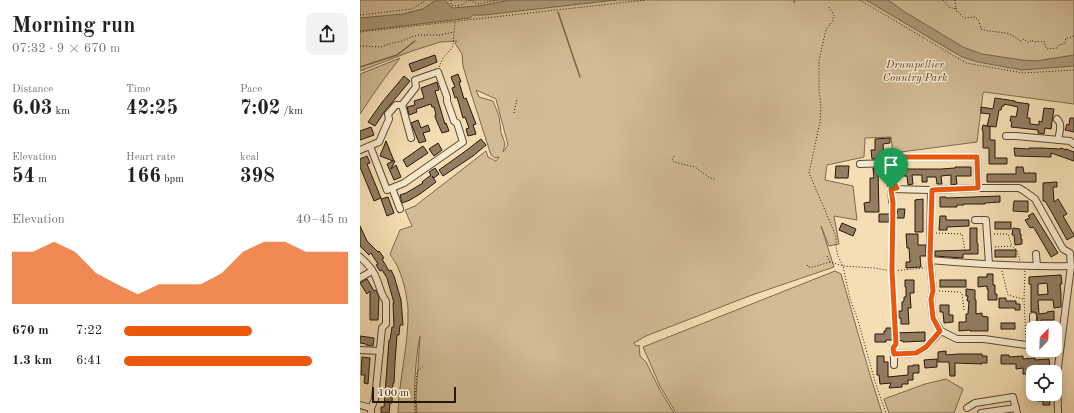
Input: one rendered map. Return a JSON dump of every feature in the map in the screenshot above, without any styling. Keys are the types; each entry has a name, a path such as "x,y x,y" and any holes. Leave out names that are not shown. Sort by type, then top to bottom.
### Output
{"street":[{"path":"360,150 379,142 389,119 388,114 396,105 402,104 416,87 415,80 438,72 447,97 447,102 454,121 457,123 463,142 404,183 387,190 370,146"},
{"path":"402,104 411,138"},
{"path":"1057,119 1061,125 1058,140"},
{"path":"1006,136 1070,141 1074,144"},
{"path":"977,157 978,188"},
{"path":"860,164 889,163 894,188 892,201"},
{"path":"392,188 400,208"},
{"path":"894,188 932,190 1019,188 1024,191 1035,200 1063,249 1072,252 1062,324"},
{"path":"932,190 930,260 933,291 931,299 933,318 940,331 957,338 984,339 1026,344"},
{"path":"975,220 986,220 989,264"},
{"path":"1036,254 1037,266"},
{"path":"360,257 366,262 377,279 383,298 386,301 386,324 382,328 376,399 371,411 360,405"},
{"path":"930,260 1023,266 1071,266"},
{"path":"360,278 372,271"},
{"path":"1033,316 1033,321"},
{"path":"894,365 893,351 916,353 926,347 940,331"},
{"path":"360,350 380,351"},
{"path":"1058,357 1058,413"},
{"path":"967,408 975,403 1013,397 1016,410 981,413"}],"path":[{"path":"360,15 412,9 426,0"},
{"path":"451,0 451,5 456,6 461,6 469,0 477,4 498,0"},
{"path":"360,32 646,0"},
{"path":"860,0 966,63 1023,73 1074,70"},
{"path":"943,0 950,7 956,8"},
{"path":"955,0 956,11 958,11 964,18 975,17 979,21 981,28 1007,33 1016,37 1020,41 1024,39 1027,42 1030,42 1031,40 1034,42 1045,42 1047,49 1057,48 1059,45 1066,43 1066,38 1074,36"},
{"path":"829,7 834,15 832,22 826,30 819,60 819,91 821,105 820,122 809,174 836,236 836,247 838,256 843,266 850,299 857,317 876,385 886,413"},
{"path":"438,72 445,54 451,50 453,45 455,21"},
{"path":"360,46 382,47 420,35 440,35 454,32"},
{"path":"514,113 517,99"},
{"path":"674,156 672,160 674,162 696,167 715,180"},
{"path":"892,157 977,157"},
{"path":"892,201 892,270 896,344 893,351"},
{"path":"931,233 962,234 965,251"},
{"path":"987,234 1008,234 1012,246 1017,250 1023,266 1024,299 1027,321"},
{"path":"988,247 1012,246"},
{"path":"827,256 830,262"},
{"path":"807,265 808,267 813,268 830,262 843,266 892,270 931,268"},
{"path":"1000,265 1008,295 1024,299"},
{"path":"933,291 960,292 962,294 964,310"},
{"path":"416,413 415,397 417,372 424,365"}],"green space":[{"name":"Drumpellier Country Park","path":"360,0 794,0 794,3 795,0 1074,0 1074,104 984,92 977,142 893,153 891,137 865,138 864,157 827,165 825,180 853,186 857,220 834,216 839,244 829,246 821,226 834,267 752,295 646,336 634,343 636,346 639,345 640,356 646,362 660,390 674,413 417,413 416,397 420,336 415,374 415,413 398,413 407,335 408,309 402,279 390,254 400,230 412,226 405,210 415,206 486,151 488,157 496,161 499,157 495,158 491,155 463,66 462,54 455,43 457,41 440,42 360,71","holes":["476,90 496,99 508,145 503,152 505,144 501,132 499,116 493,101 479,97"]},
{"path":"400,58 381,83 360,114 360,74"},
{"path":"835,271 841,274 882,413 676,413 660,386 643,347"},
{"path":"946,379 963,389 954,413 889,413 884,399 925,384"}],"shaded area":[{"path":"436,0 445,0 452,8 478,6 511,0 616,0 473,15 470,18 360,31 360,18 403,14 423,9"},
{"path":"866,0 888,0 963,47 982,54 1036,61 1074,55 1074,66 1022,70 978,62 962,57"}],"building":[{"path":"435,55 437,62 412,72 409,64"},
{"path":"458,74 464,99 466,98 476,124 473,125 476,134 468,136 466,129 469,128 465,117 463,118 457,97 455,98 452,88 455,87 451,77"},
{"path":"404,76 410,81 385,111 375,126 368,122 383,101"},
{"path":"437,82 439,90 435,91 445,124 446,123 449,131 442,133 435,117 434,107 432,107 431,104 416,109 417,112 409,115 407,107 415,105 414,101 424,98 421,88"},
{"path":"995,98 1029,104 1027,118 1030,118 1030,124 1039,125 1039,121 1042,122 1044,108 1054,109 1051,129 1045,128 1044,134 1038,133 1038,130 1011,127 1011,116 1016,117 1018,107 1004,104 1001,110 999,110 996,127 987,126 990,114 981,113 981,107 993,109"},
{"path":"1070,118 1074,118 1074,132 1065,130 1067,124 1069,125"},
{"path":"418,120 421,128 428,125 430,131 423,133 426,141 419,143 411,123"},
{"path":"983,125 990,127 990,140 995,140 995,158 1007,158 1007,164 989,164 989,148 983,148"},
{"path":"371,127 374,135 360,140 360,131"},
{"path":"890,138 890,143 883,144 884,159 872,159 871,150 875,150 875,139"},
{"path":"481,139 486,145 473,156 443,176 439,170"},
{"path":"386,141 395,161 391,169 396,165 401,177 394,180 387,164 393,161 380,156"},
{"path":"438,143 442,150 434,156 429,149"},
{"path":"423,146 428,153 407,167 403,160"},
{"path":"1014,148 1066,149 1074,152 1074,161 1051,153 1051,157 1015,156"},
{"path":"367,156 370,163 367,164 381,198 374,201 360,167 360,159"},
{"path":"836,166 849,166 848,178 835,178"},
{"path":"971,167 971,176 956,176 957,184 951,185 951,175 941,176 942,184 937,184 936,177 927,177 927,182 922,182 922,175 912,175 913,184 908,185 907,176 897,176 898,169 941,169"},
{"path":"1016,167 1023,167 1024,173 1036,173 1036,182 987,182 987,174 1016,174"},
{"path":"435,168 439,174 434,178 432,176 436,182 420,194 402,203 400,195 423,183 422,182 431,175 429,172"},
{"path":"873,168 883,168 883,171 878,171 879,212 865,212 864,203 870,202 870,178 874,178"},
{"path":"1057,182 1057,187 1053,187 1054,202 1058,199 1067,214 1063,216 1074,235 1067,240 1045,201 1043,201 1043,183"},
{"path":"1000,196 1000,202 964,204 957,205 957,207 940,207 940,197"},
{"path":"388,197 394,213 387,216 381,199"},
{"path":"923,199 923,232 915,232 915,200"},
{"path":"1014,201 1028,201 1028,212 1013,211"},
{"path":"898,209 905,209 904,218 889,218 889,222 879,222 879,214 897,214"},
{"path":"1033,213 1058,253 1051,257 1034,228 1030,228 1025,220 1030,218 1028,216"},
{"path":"940,216 946,216 946,220 969,220 969,226 947,227 947,230 939,230"},
{"path":"995,222 1011,222 1011,229 995,229"},
{"path":"842,223 856,229 853,236 839,230"},
{"path":"360,226 367,241 378,252 379,251 384,258 382,259 389,271 391,270 401,300 403,325 400,325 399,335 397,335 392,403 390,403 389,413 381,413 381,407 384,407 389,340 392,327 394,327 394,303 387,278 382,270 380,271 376,265 378,264 371,253 369,255 360,246"},
{"path":"970,228 977,228 978,254 963,254 963,258 935,256 935,251 970,250"},
{"path":"1013,228 1020,229 1022,244 1015,245 1014,235 1012,235"},
{"path":"906,234 918,234 918,245 926,245 926,256 920,256 921,267 906,268 906,262 910,262"},
{"path":"995,250 1016,250 1016,257 995,257"},
{"path":"987,274 993,274 993,285 995,285 997,300 988,300 987,286 978,287 978,277 987,277"},
{"path":"1061,275 1061,307 1054,308 1053,300 1038,300 1039,314 1054,311 1054,320 1038,321 1037,314 1035,312 1031,312 1031,284 1029,284 1029,277","holes":["1047,283 1048,294 1038,295 1038,284"]},
{"path":"367,279 374,291 376,290 379,297 378,320 370,320 370,291 367,294 360,283"},
{"path":"905,280 914,280 914,293 910,293 911,308 908,308 909,324 901,324 899,311 902,311 902,302 904,301 904,297 906,297"},
{"path":"940,280 966,280 966,287 940,287"},
{"path":"966,289 975,290 976,314 982,313 982,316 988,317 988,331 959,331 959,322 966,322 966,314 968,314 969,301 967,301 968,296 966,296"},
{"path":"999,298 1006,298 1006,301 1016,301 1016,304 1020,304 1020,310 1015,310 1015,308 999,308"},
{"path":"940,305 949,305 949,315 953,315 953,322 944,323 943,312 940,312"},
{"path":"1001,323 1015,323 1015,329 1001,329"},
{"path":"886,328 892,328 892,333 925,332 925,341 903,342 886,340 886,342 875,342 875,334 884,334"},
{"path":"360,336 374,338 373,346 360,343"},
{"path":"946,351 946,355 982,354 982,356 987,356 987,363 955,363 955,376 950,376 949,362 938,362 938,352"},
{"path":"1001,355 1009,355 1009,357 1023,356 1023,359 1049,359 1050,365 1026,365 1026,374 1023,374 1023,368 1016,369 1016,364 1001,364"},
{"path":"877,356 884,356 884,362 888,362 888,377 908,375 908,366 913,365 919,365 919,373 913,373 913,380 908,380 908,384 902,384 902,387 889,388 891,383 880,384 879,375 877,375"},
{"path":"362,357 370,358 368,384 364,383 365,375 361,375"},
{"path":"937,359 937,367 925,368 924,360"},
{"path":"1043,401 1050,401 1050,405 1043,405"}],"waterway":[{"path":"558,12 580,77"},
{"path":"360,67 397,55 415,41"}],"route":[{"path":"892,157 977,157 978,188 932,190 930,260 933,291 931,299 933,318 940,331 926,347 916,353 894,354 893,348 896,344 892,270 893,203 891,189 897,188 892,181 892,157"}]}
